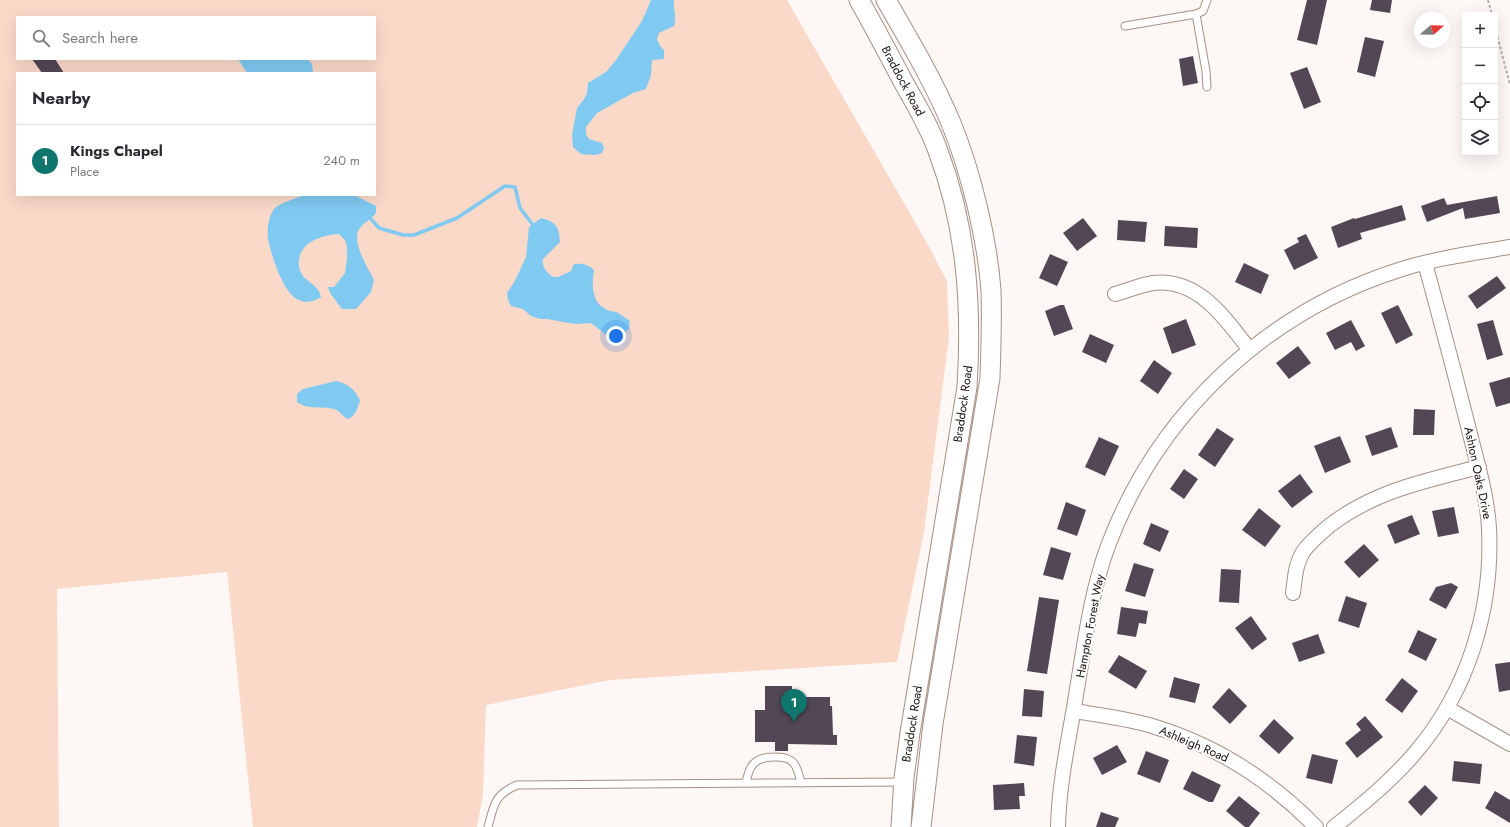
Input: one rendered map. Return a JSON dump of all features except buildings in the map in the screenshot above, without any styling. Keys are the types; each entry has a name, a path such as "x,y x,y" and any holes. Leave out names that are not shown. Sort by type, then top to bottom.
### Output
{"main road":[{"name":"Braddock Road","path":"859,0 919,110 938,150 956,209 965,257 968,287 970,352 968,387 910,733 904,782 901,827"},
{"name":"Braddock Road","path":"886,0 935,90 951,123 963,156 976,201 990,289 990,378 933,724 921,827"}],"street":[{"name":"Hampton Forest Way","path":"1058,827 1060,786 1074,711 1088,619 1108,546 1127,503 1150,461 1180,419 1218,378 1249,349 1289,321 1337,294 1384,275 1425,263 1510,247"},
{"name":"Ashton Oaks Drive","path":"1334,827 1400,771 1430,735 1447,708 1472,654 1481,622 1486,592 1489,561 1489,528 1486,503 1479,467 1425,263"},
{"path":"1115,294 1154,283 1172,284 1196,292 1213,305 1249,349"},
{"path":"1293,593 1295,572 1303,553 1322,532 1343,516 1367,502 1395,489 1479,467"},
{"path":"1447,708 1510,744"},
{"name":"Ashleigh Road","path":"1074,711 1112,716 1148,725 1180,735 1213,749 1244,766 1274,788 1316,827"}],"lane":[{"path":"1125,26 1196,14 1203,11 1207,0"},
{"path":"1196,14 1206,71 1207,87"},
{"path":"746,783 748,772 752,765 758,760 766,757 778,756 788,758 792,762 799,772 801,783"},
{"path":"488,827 495,802 506,790 517,785 904,782"}],"path":[{"path":"1488,0 1491,12"},
{"path":"1498,39 1510,85"}],"shaded area":[{"path":"0,0 787,0 927,243 947,281 949,337 924,532 897,662 610,680 486,705 483,795 477,827 253,827 227,572 57,589 59,827 0,827"}],"water":[{"path":"651,0 674,0 674,26 659,33 657,39 660,46 664,50 664,59 652,60 651,75 646,89 633,93 597,113 586,127 586,134 589,139 602,143 604,147 602,153 595,155 581,154 573,147 572,135 577,108 587,93 588,83 606,72 616,60 642,21"},
{"path":"239,60 309,60 312,64 313,72 246,72"},
{"path":"301,196 356,196 376,206 376,213 360,228 357,233 358,247 374,280 371,292 356,309 342,309 330,293 328,287 334,287 345,273 347,247 345,240 339,234 326,236 313,241 303,249 300,254 299,265 301,273 318,290 321,297 310,302 305,302 293,296 288,290 279,273 272,254 268,239 268,228 270,216 274,209 288,201"},
{"path":"541,218 550,221 558,228 560,237 560,242 543,259 544,267 547,271 553,277 558,277 571,271 574,264 584,264 589,266 594,270 593,291 597,301 605,309 616,312 630,321 629,329 627,331 617,336 609,337 591,323 576,324 540,319 531,316 523,309 511,306 507,293 515,281 526,257 529,227"},
{"path":"336,381 351,388 360,400 355,413 349,419 334,409 311,407 297,402 297,394 303,389"}],"waterway":[{"path":"371,219 379,228 403,235 414,235 457,218 505,186 515,187 520,208 533,225"}],"place":[{"name":"Kings Chapel","path":"794,722"}]}
